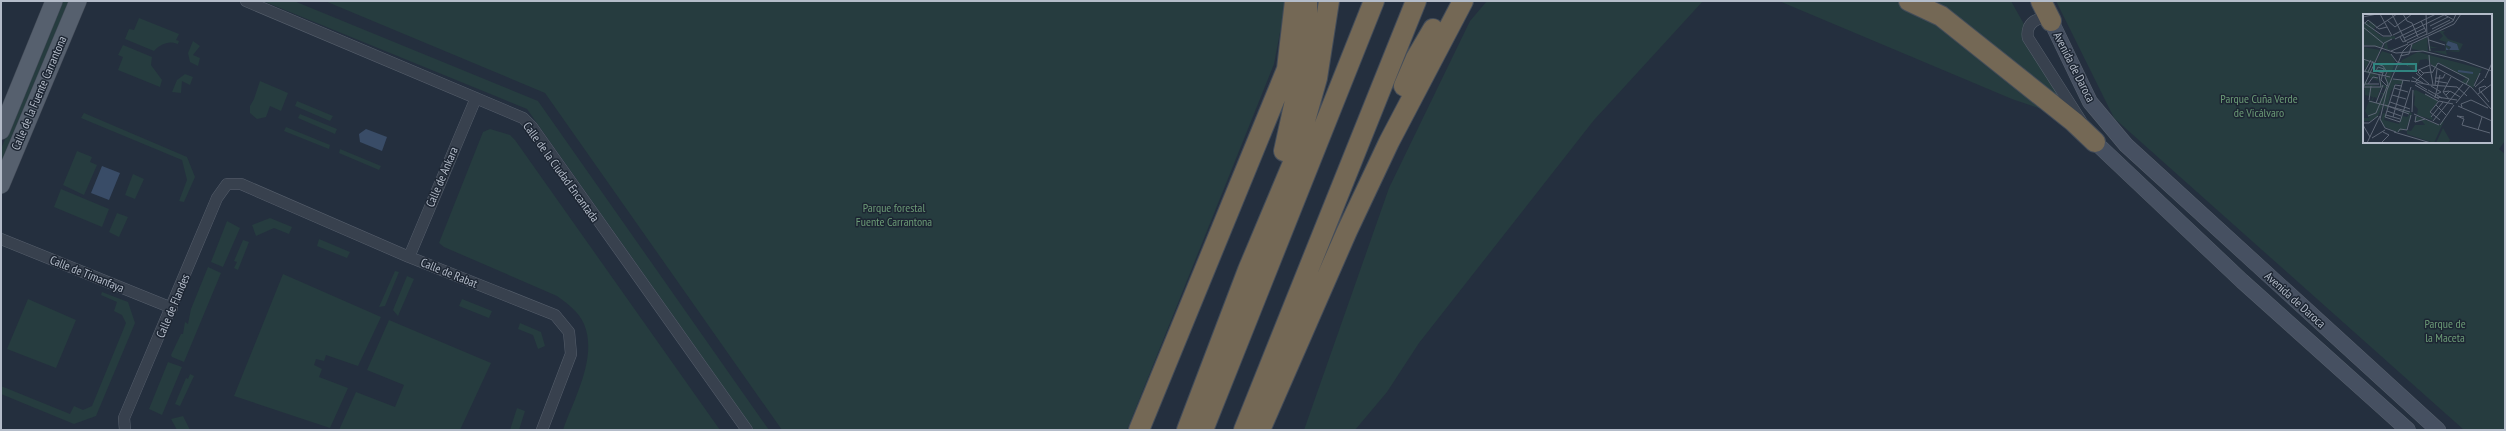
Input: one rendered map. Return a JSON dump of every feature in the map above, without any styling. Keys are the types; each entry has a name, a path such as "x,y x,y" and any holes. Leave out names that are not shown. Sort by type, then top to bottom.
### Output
{"highway":[{"path":"1139,430 1287,69 1295,1"},
{"path":"1248,270 1285,144 1306,46 1308,1"},
{"path":"1187,430 1248,270 1293,163 1317,78 1329,1"},
{"path":"1203,430 1374,1"},
{"path":"1244,430 1416,1"},
{"path":"1347,231 1385,132 1416,58 1449,1"},
{"path":"1260,430 1347,231 1389,142 1463,1"},
{"path":"1909,1 1941,16 2074,122 2095,142"},
{"path":"2041,1 2051,21"}],"main road":[{"name":"Calle de la Fuente Carrantona","path":"1,131 54,1"},
{"name":"Calle de la Fuente Carrantona","path":"1,184 78,1"},
{"name":"Avenida de Daroca","path":"2051,21 2090,102 2126,146 2438,430"},
{"name":"Avenida de Daroca","path":"2095,142 2254,292 2408,430"}],"street":[{"name":"Calle de la Ciudad Encantada","path":"246,1 517,115 532,128 747,430"},
{"name":"Avenida de Daroca","path":"2051,21 2041,18 2034,21 2028,30 2028,38 2095,142"},
{"name":"Calle de Ankara","path":"409,257 476,98"},
{"name":"Calle de Rabat","path":"227,184 241,184 409,257 555,315 569,332 571,354 542,430"},
{"name":"Calle de Flandes","path":"125,430 124,418 172,308 217,198 227,184"},
{"name":"Calle de Timanfaya","path":"1,239 172,308"}],"green space":[{"path":"63,1 70,1 1,167 1,149"},
{"path":"263,1 294,1 538,101 769,430 754,430 527,109"},
{"name":"Parque forestal Fuente Carrantona","path":"325,1 1286,1 1274,64 1127,430 782,430 545,93"},
{"path":"1487,1 1703,1 1594,120 1419,343 1387,392 1355,430 1304,430 1389,188 1470,21"},
{"path":"1779,1 2011,1 2079,122 2012,99"},
{"name":"Parque Cuña Verde de Vicálvaro","path":"2056,1 2505,1 2505,141 2499,149 2505,154 2505,430 2464,430 2114,118"},
{"path":"139,18 179,34 176,40 179,41 178,44 171,42 165,43 154,51 125,39 129,29 134,30"},
{"path":"193,41 200,46 193,55 200,58 198,66 190,62 188,53"},
{"path":"123,45 152,57 151,65 162,80 160,87 118,70 123,57 118,55"},
{"path":"185,74 193,77 190,85 182,81 181,93 172,92 177,80"},
{"path":"260,81 288,93 281,111 270,106 266,117 257,119 250,113 250,106"},
{"path":"297,101 333,116 330,121 295,106"},
{"path":"84,113 187,157 195,177 184,202 179,201 187,180 182,160 81,118"},
{"path":"300,114 337,129 335,134 298,118"},
{"path":"286,127 330,145 329,149 284,131"},
{"path":"490,129 510,135 515,140 720,430 563,430 583,378 586,364 588,337 582,320 572,308 557,296 444,247 439,243 483,132"},
{"path":"340,149 381,166 379,170 339,153"},
{"path":"77,151 92,157 90,162 97,165 84,195 63,185"},
{"path":"133,174 144,179 135,199 125,195"},
{"path":"61,189 109,209 102,227 54,207"},
{"path":"117,213 128,217 119,237 109,232"},
{"path":"270,218 292,227 289,234 274,228 256,236 252,225"},
{"path":"227,221 240,228 223,267 211,262"},
{"path":"319,239 350,252 347,258 317,246"},
{"path":"243,240 249,242 238,270 234,268 237,262 234,261"},
{"path":"208,267 221,273 184,362 172,357 171,355 181,334 183,334 185,322 188,324 191,309"},
{"path":"395,271 399,272 385,306 379,307"},
{"path":"283,274 381,317 358,366 326,355 324,361 316,359 314,365 322,369 319,377 348,388 330,428 234,396"},
{"path":"407,276 414,279 398,316 393,310"},
{"path":"102,292 128,302 135,323 96,416 74,424 1,394 1,386 70,414 74,406 83,410 92,406 126,323 122,315 114,311 117,302 101,295"},
{"path":"28,299 76,320 56,368 7,349"},
{"path":"462,299 492,311 489,318 459,306"},
{"path":"389,320 491,363 460,430 339,430 356,392 395,407 404,385 367,370"},
{"path":"520,323 541,332 545,346 538,349 533,335 518,329"},
{"path":"168,362 182,367 162,415 149,409"},
{"path":"190,374 194,376 180,406 175,404 186,378 188,379"},
{"path":"517,408 525,411 519,430 510,430"},
{"path":"183,416 190,430 177,430 171,419"}],"water":[{"path":"366,129 387,137 382,151 360,142 359,134"},
{"path":"102,166 120,173 109,200 91,193"}],"park label":[{"name":"Parque de la Maceta","path":"2445,331"}]}
